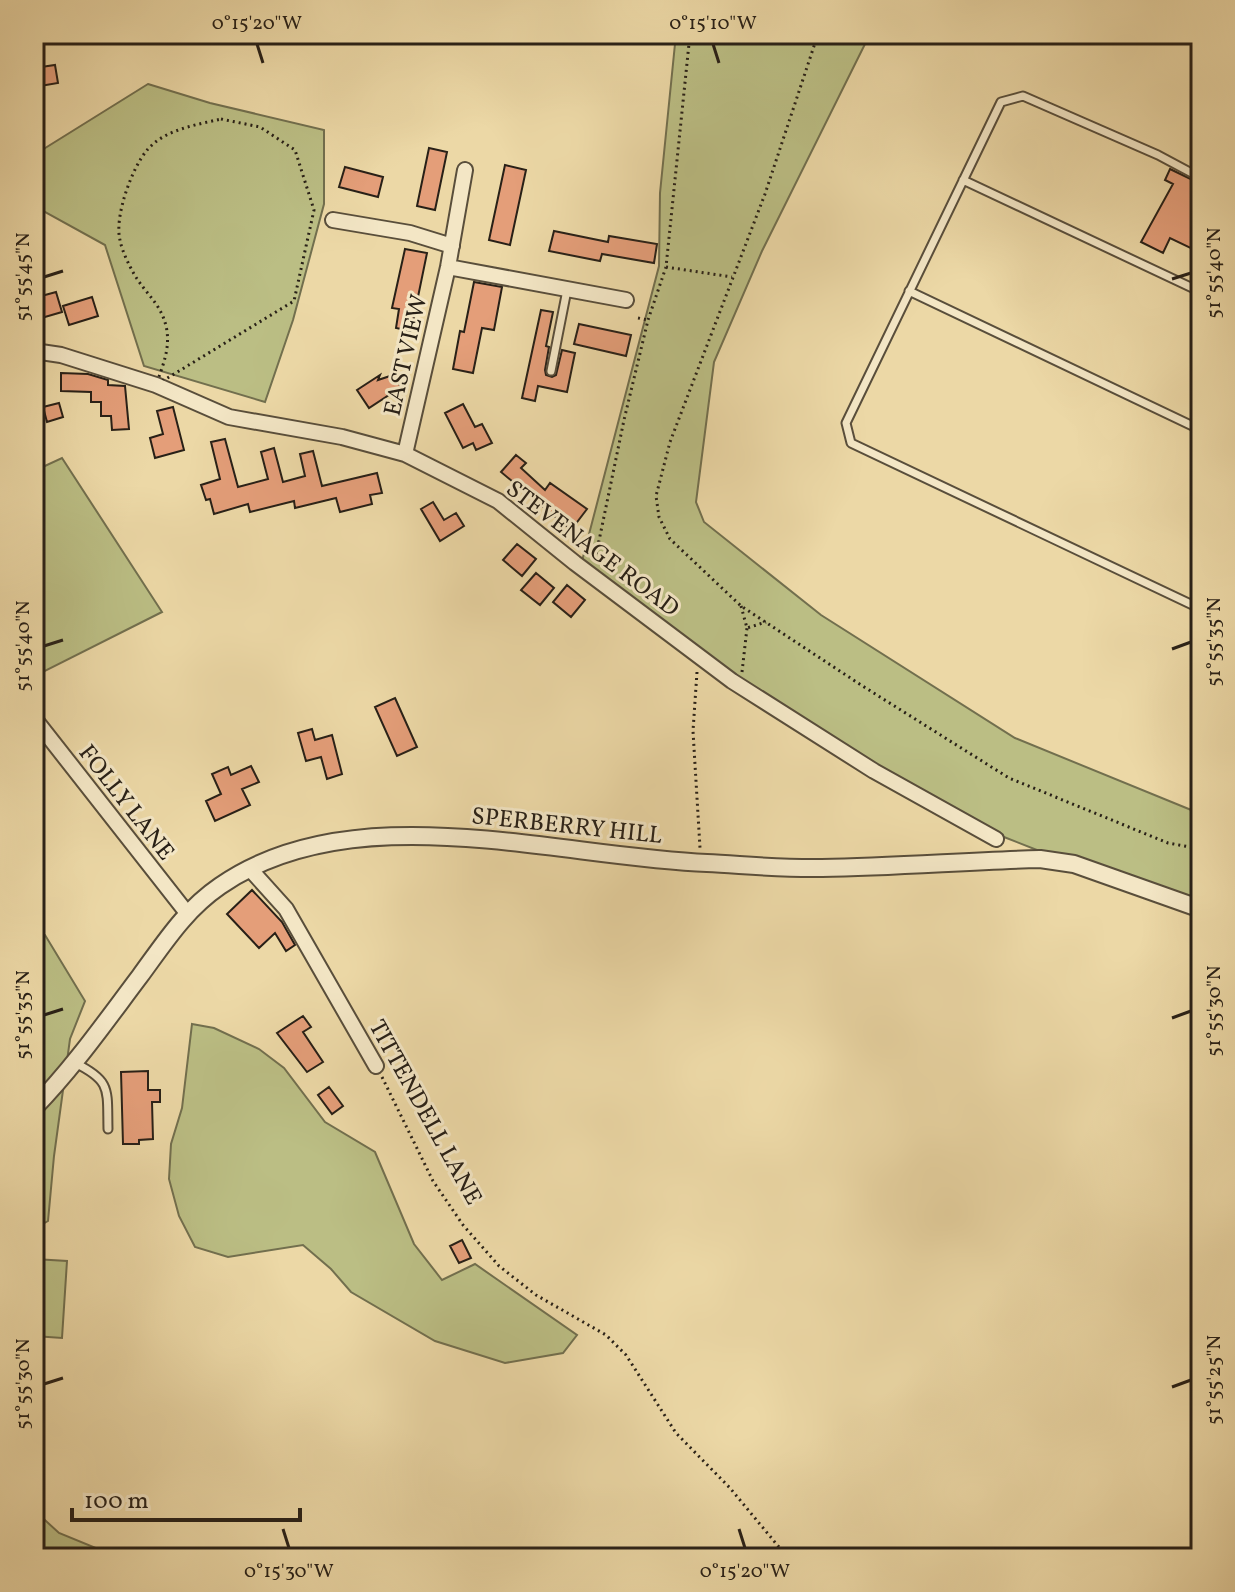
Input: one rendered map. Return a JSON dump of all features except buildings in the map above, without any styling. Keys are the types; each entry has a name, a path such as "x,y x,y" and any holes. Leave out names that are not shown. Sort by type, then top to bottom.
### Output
{"street":[{"name":"EAST VIEW","path":"405,454 448,267 465,170"},
{"path":"333,220 410,233 452,246"},
{"path":"448,267 626,300"},
{"name":"STEVENAGE ROAD","path":"34,351 61,355 156,385 229,417 342,437 405,454 498,501 698,657 874,771 996,839"},
{"name":"FOLLY LANE","path":"34,718 187,913"},
{"name":"SPERBERRY HILL","path":"34,1108 75,1063 187,913 222,885 271,859 307,848 375,836 445,836 701,863 820,868 1040,859 1074,864 1201,909"},
{"name":"TITTENDELL LANE","path":"250,869 286,909 376,1066"}],"lane":[{"path":"1201,178 1158,155 1023,96 1001,102 846,423 851,443 1201,609"},
{"path":"963,180 1201,292"},
{"path":"551,371 567,290"},
{"path":"909,291 1201,430"},
{"path":"75,1063 97,1073 106,1087 108,1129"}],"path":[{"path":"594,564 648,320 666,267 690,34"},
{"path":"818,34 765,194 670,442 656,496 659,517 670,539 741,606 1009,778 1168,843 1201,849"},
{"path":"221,119 260,127 295,150 314,210 294,301 156,385 169,346 166,325 157,303 134,275 119,238 122,205 133,174 149,147 179,129 221,119"},
{"path":"666,267 732,277"},
{"path":"638,318 648,320"},
{"path":"741,606 747,628 741,685"},
{"path":"747,628 766,622"},
{"path":"698,657 693,731 701,863"},
{"name":"TITTENDELL LANE","path":"376,1066 433,1181 463,1225 511,1276 536,1295 606,1335 626,1355 676,1433 730,1488 788,1558"}],"green space":[{"path":"676,34 870,34 762,251 714,362 696,502 704,522 821,615 1015,738 1201,814 1201,902 1004,837 876,767 725,670 582,561 659,266 660,193"},
{"path":"148,84 210,103 324,130 324,204 293,320 265,402 144,366 105,245 34,206 34,155"},
{"path":"62,458 162,612 35,676 34,471"},
{"path":"34,931 45,935 85,1001 70,1039 48,1221 34,1229"},
{"path":"192,1024 214,1028 259,1049 284,1068 325,1122 375,1152 414,1244 442,1280 475,1264 577,1335 563,1353 505,1363 435,1341 351,1292 331,1269 303,1245 228,1257 195,1247 179,1216 169,1179 171,1144 182,1108"},
{"path":"34,1259 67,1261 62,1338 34,1336"},
{"path":"34,1510 59,1533 120,1558 34,1558"}]}
